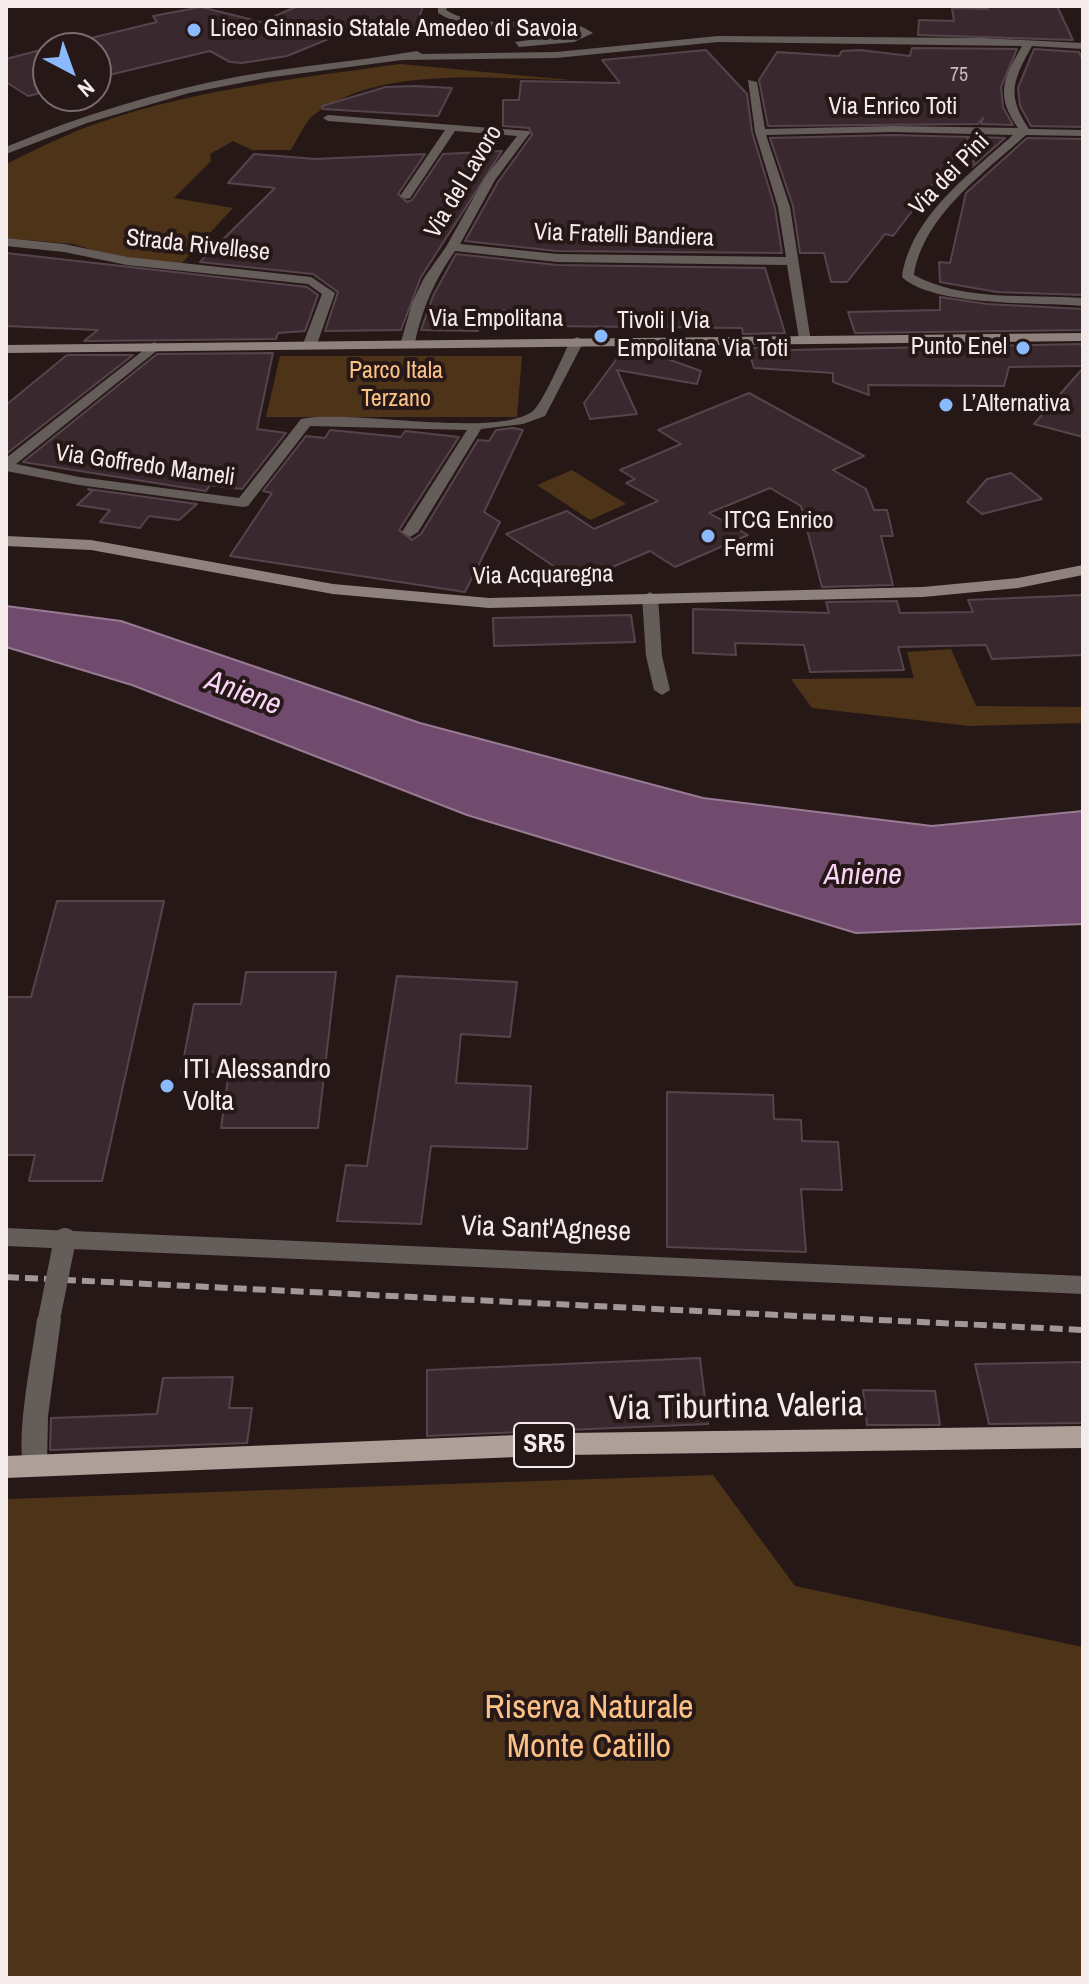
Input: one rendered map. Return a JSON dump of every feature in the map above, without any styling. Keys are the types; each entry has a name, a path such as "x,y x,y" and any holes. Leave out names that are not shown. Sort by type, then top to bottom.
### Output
{"main road":[{"name":"Via Empolitana","path":"6,349 408,342 1083,337"},
{"name":"Via Acquaregna","path":"6,541 91,545 312,586 458,602 525,603 650,597 923,592 1018,583 1083,570"},
{"name":"Via Tiburtina Valeria","path":"6,1467 566,1444 1083,1437"}],"street":[{"path":"6,151 53,130 217,83 404,57 504,50 574,39 588,33 565,27 466,22 443,13 443,6"},
{"path":"504,50 556,55 718,39 1083,46"},
{"path":"1025,130 1011,111 1006,93 1014,67 1029,43"},
{"path":"752,82 760,132 784,207 806,339"},
{"name":"Via del Lavoro","path":"328,118 525,133 490,179 418,303 408,342"},
{"path":"406,196 452,128"},
{"name":"Via Enrico Toti","path":"760,132 1025,130"},
{"name":"Via dei Pini","path":"1083,133 1025,130 961,190 932,223 915,249 908,277 925,287 945,291 1083,302"},
{"name":"Strada Rivellese","path":"6,242 139,263 311,281 329,293 310,344"},
{"name":"Via Fratelli Bandiera","path":"452,247 557,258 794,261"},
{"name":"Via Goffredo Mameli","path":"6,466 79,481 243,503 306,422 514,424 540,413 577,341"},
{"name":"Via Goffredo Mameli","path":"6,466 154,346"},
{"path":"410,532 477,425"},
{"path":"650,597 655,632 653,668 662,690"},
{"name":"Via Sant'Agnese","path":"6,1237 1083,1285"},
{"path":"35,1465 36,1416 49,1319 65,1239"}],"green space":[{"path":"400,64 570,80 472,77 404,81 342,98 315,114 291,150 252,150 233,141 210,154 211,161 174,198 233,208 181,264 121,258 73,244 6,238 6,164 65,136 138,111 212,93"},
{"name":"Parco Itala Terzano","path":"280,356 522,356 517,417 266,417"},
{"path":"572,470 626,504 590,520 537,485"},
{"path":"951,649 976,706 1083,707 1083,723 969,726 812,708 791,679 914,678 907,652"},
{"name":"Riserva Naturale Monte Catillo","path":"713,1475 795,1586 1083,1647 1083,1978 6,1978 6,1499"}],"water":[{"name":"Aniene","path":"6,606 121,621 420,723 703,798 932,826 1083,811 1083,924 856,933 467,815 132,685 6,647"}],"building":[{"path":"298,6 423,6 415,30 353,29 287,56 242,63 230,62 210,51 112,74 112,33 157,22 153,16 201,7 261,22"},
{"path":"987,6 1057,6 1073,40 918,35 919,20 954,21 952,8 988,9"},
{"path":"912,48 1017,49 1001,87 1003,107 1013,125 981,124 983,118 978,124 768,126 759,80 777,52 839,56 842,51 860,50 910,56"},
{"path":"1034,49 1079,52 1083,60 1083,127 1031,126 1020,106 1018,88"},
{"path":"706,50 747,94 752,132 775,208 782,253 557,251 465,241 498,182 532,135 529,128 503,126 503,100 519,100 521,81 620,83 602,60"},
{"path":"32,52 32,95 28,96 6,82 6,59"},
{"path":"386,87 452,88 438,116 323,109 322,106"},
{"path":"969,137 893,236 885,234 847,282 831,282 824,253 800,253 793,206 770,138"},
{"path":"979,137 1005,138 972,167"},
{"path":"1027,138 1083,139 1083,295 997,292 940,282 939,262 950,263 966,193"},
{"path":"502,151 421,277 401,330 325,331 338,292 313,274 200,262 275,188 228,183 254,154 315,159 425,154 398,194 407,202 412,200 443,154"},
{"path":"6,253 307,287 318,295 305,331 278,333 276,339 84,341 98,330 6,326"},
{"path":"456,254 557,265 765,268 785,333 743,334 742,328 542,326 543,310 480,310 478,331 421,330 433,296"},
{"path":"940,297 987,304 1083,309 1083,330 855,333 848,312 940,310"},
{"path":"1083,344 1083,366 1009,367 1004,386 868,385 869,395 833,382 833,373 754,368 748,348 788,347 789,350"},
{"path":"624,349 640,349 701,371 697,384 617,370 637,414 590,419 584,403"},
{"path":"273,353 257,429 286,433 242,489 210,485 206,491 23,462 157,354"},
{"path":"67,355 133,355 6,454 6,405"},
{"path":"1083,368 1083,437 1034,424"},
{"path":"749,393 864,456 833,470 866,489 874,510 887,510 893,536 881,536 893,585 822,587 801,506 770,488 709,513 748,535 675,567 650,551 577,582 506,534 567,511 594,529 658,501 626,483 635,479 620,470 681,444 658,430"},
{"path":"330,430 401,437 405,431 459,437 399,530 412,540 421,534 478,440 489,441 496,430 523,430 484,512 500,522 465,592 230,556 272,493 263,491 306,436 325,438"},
{"path":"1011,473 1042,499 982,514 967,502 987,479"},
{"path":"88,489 197,504 179,520 149,516 140,528 100,522 110,510 77,505 92,491"},
{"path":"1083,595 1083,655 992,659 986,645 898,647 904,670 810,672 804,645 735,643 736,655 693,653 693,609 829,613 826,602 897,601 900,613 973,612 968,600"},
{"path":"631,615 635,642 494,646 493,618"},
{"path":"57,901 164,901 102,1181 29,1181 35,1155 6,1155 6,997 31,997"},
{"path":"246,972 336,972 318,1128 221,1128 229,1072 181,1072 194,1004 241,1004"},
{"path":"397,976 517,982 510,1037 461,1034 456,1083 531,1086 527,1149 431,1146 421,1224 337,1221 346,1165 367,1166"},
{"path":"667,1092 773,1095 774,1119 801,1120 802,1141 838,1142 842,1190 801,1189 806,1252 667,1247"},
{"path":"700,1358 708,1424 427,1436 427,1370"},
{"path":"1083,1362 1083,1423 989,1424 975,1364"},
{"path":"233,1377 229,1408 252,1408 247,1443 50,1450 51,1418 157,1414 163,1378"},
{"path":"863,1390 935,1391 940,1425 867,1425"}],"railway":[{"path":"6,1277 1083,1330"}],"place":[{"name":"Liceo Ginnasio Statale Amedeo di Savoia","path":"194,30"},
{"name":"Tivoli | Via Empolitana Via Toti","path":"601,336"},
{"name":"Punto Enel","path":"1023,348"},
{"name":"L’Alternativa","path":"946,405"},
{"name":"ITCG Enrico Fermi","path":"708,536"},
{"name":"ITI Alessandro Volta","path":"167,1086"}]}
